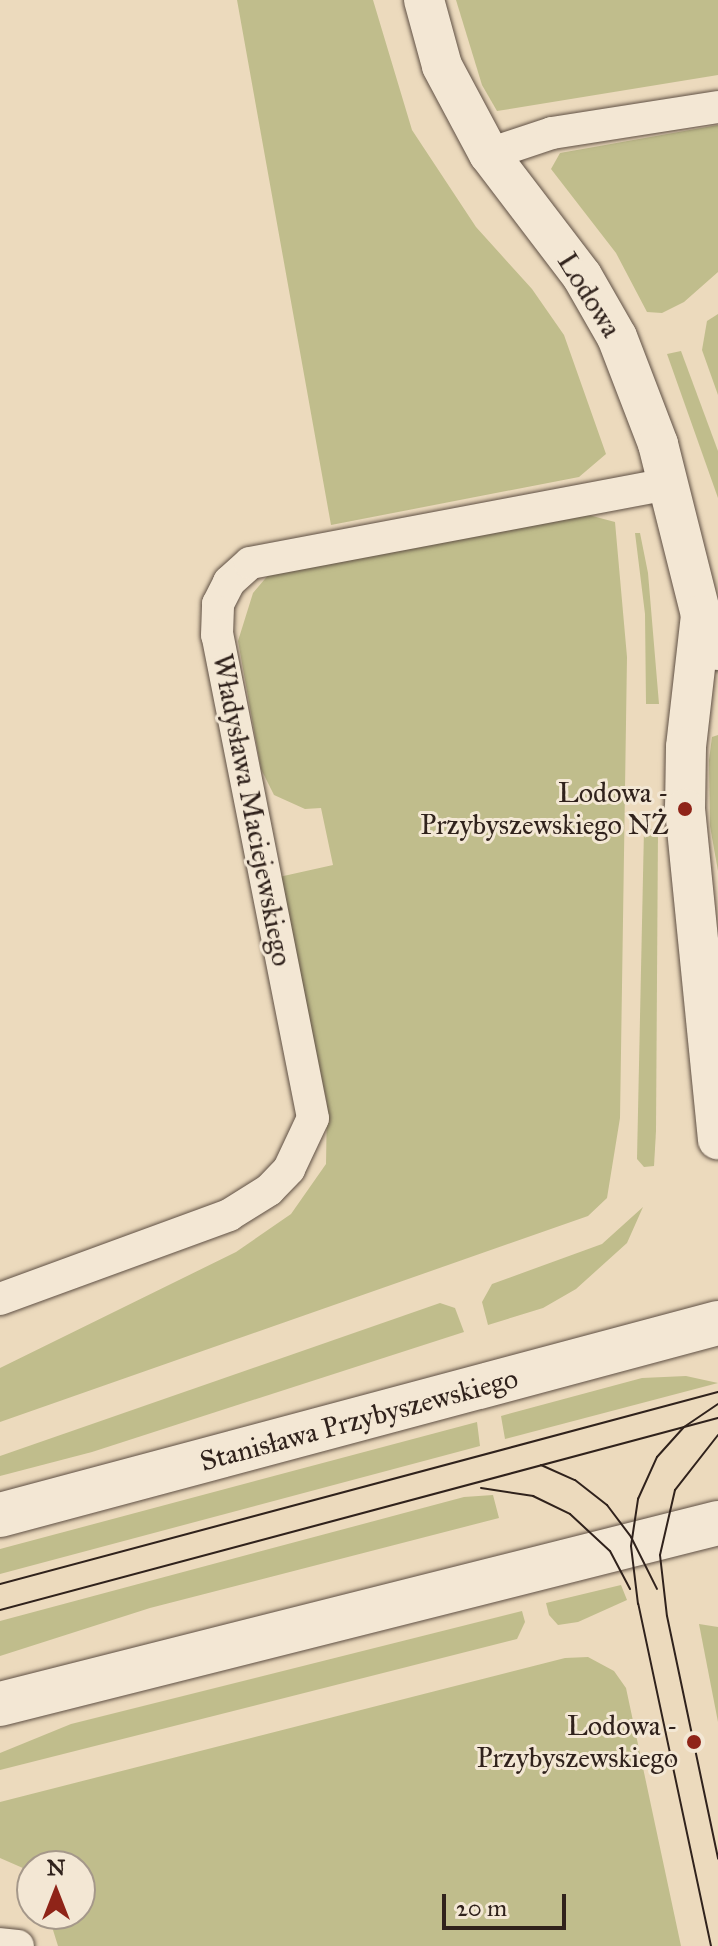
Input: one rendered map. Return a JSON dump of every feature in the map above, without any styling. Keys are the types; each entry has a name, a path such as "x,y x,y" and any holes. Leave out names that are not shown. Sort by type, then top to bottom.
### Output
{"main road":[{"name":"Stanisława Przybyszewskiego","path":"0,1515 718,1323"},
{"path":"0,1704 718,1523"}],"street":[{"name":"Lodowa","path":"424,0 442,66 489,154 582,276 617,337 670,484 701,615 718,650"},
{"path":"489,154 552,133 718,107"},
{"name":"Władysława Maciejewskiego","path":"0,1299 229,1215 269,1190 289,1169 313,1118 217,635 218,604 229,582 250,563 670,484"},
{"name":"Lodowa","path":"701,615 685,809 718,1139"},
{"path":"0,1944 18,1946"}],"shaded area":[{"path":"237,0 373,0 412,130 476,227 532,289 564,335 606,454 579,477 331,525"},
{"path":"456,0 718,0 718,75 497,111 482,85"},
{"path":"718,125 718,272 684,302 662,313 647,312 616,253 551,169 560,153"},
{"path":"718,314 718,395 702,350 707,321"},
{"path":"681,351 718,451 718,498 667,354"},
{"path":"581,513 615,522 627,657 620,1118 607,1198 588,1216 0,1422 0,1368 236,1252 291,1214 326,1164 327,1103 279,877 333,865 321,808 305,809 274,795 261,769 238,641 253,593 270,573"},
{"path":"635,533 640,533 648,573 659,704 646,704 645,614"},
{"path":"718,735 718,871 710,826 709,760 712,737"},
{"path":"644,829 658,829 656,1131 654,1166 644,1167 637,1159"},
{"path":"643,1207 627,1243 576,1289 543,1308 488,1325 482,1302 492,1284 602,1244"},
{"path":"440,1303 455,1308 464,1332 92,1452 0,1476 0,1456"},
{"path":"686,1376 718,1383 505,1439 501,1416 642,1378"},
{"path":"477,1422 480,1446 0,1574 0,1549"},
{"path":"493,1495 499,1518 150,1608 0,1656 0,1621 464,1497"},
{"path":"621,1585 627,1600 578,1622 558,1625 549,1615 546,1603"},
{"path":"522,1611 525,1622 517,1639 0,1770 0,1753 71,1724"},
{"path":"699,1624 718,1627 718,1722"},
{"path":"588,1657 614,1671 626,1688 681,1946 58,1946 53,1930 96,1930 96,1850 16,1850 16,1865 0,1858 0,1802 565,1658"}],"tram line":[{"path":"0,1584 718,1392"},
{"path":"711,1946 638,1604 631,1546 638,1499 657,1457 684,1427 718,1404"},
{"path":"0,1610 718,1418"},
{"path":"718,1435 675,1490 660,1555 667,1616 718,1859"},
{"path":"541,1465 575,1480 607,1505 631,1537 657,1589"},
{"path":"481,1488 533,1496 570,1514 610,1551 630,1589"}],"place":[{"name":"Lodowa - Przybyszewskiego NŻ","path":"685,809"},
{"name":"Lodowa - Przybyszewskiego","path":"694,1742"}]}
